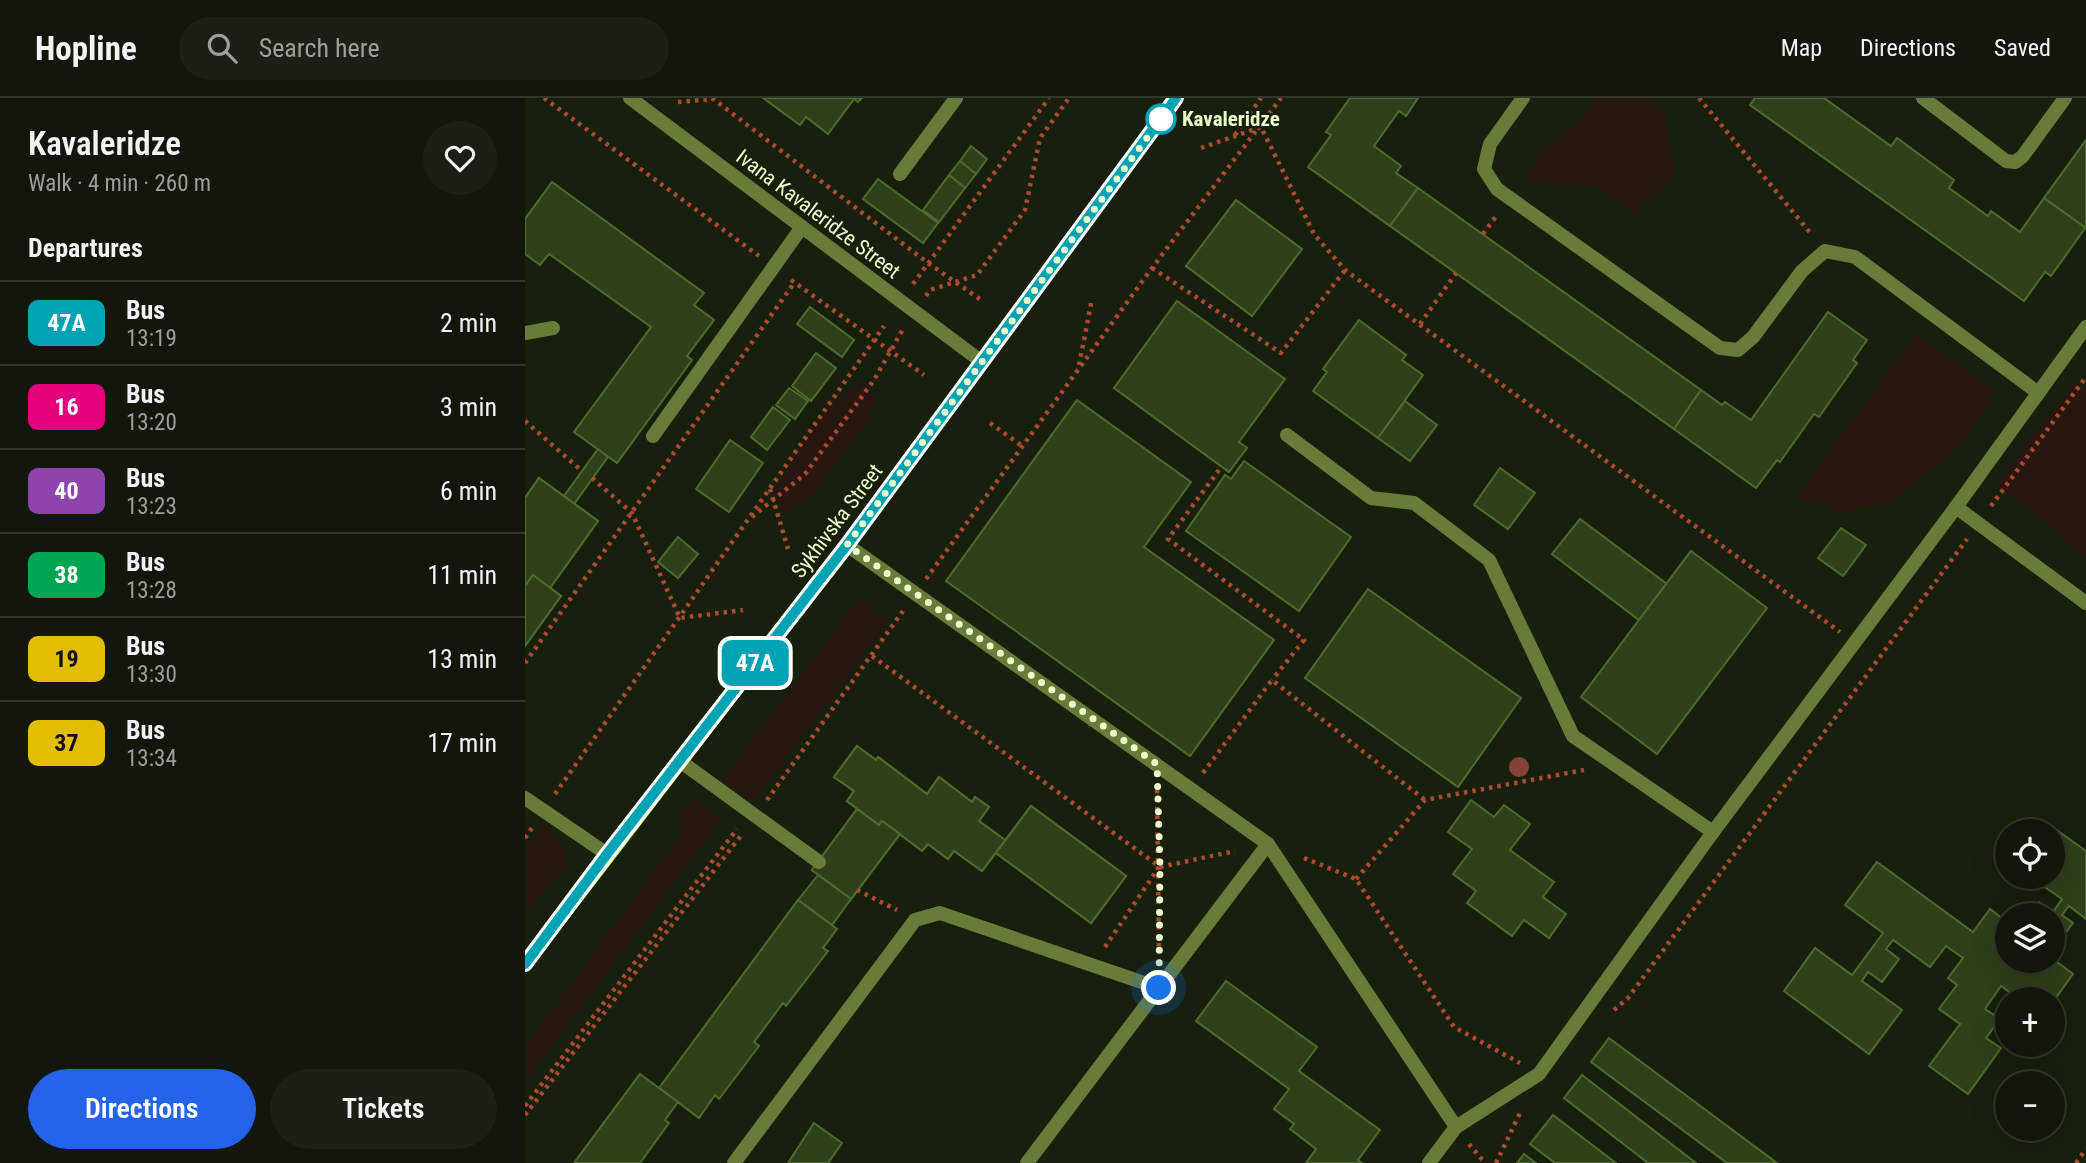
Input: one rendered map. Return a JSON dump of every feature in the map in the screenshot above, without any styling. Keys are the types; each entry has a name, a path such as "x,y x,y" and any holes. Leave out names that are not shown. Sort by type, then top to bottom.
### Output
{"main road":[{"name":"Sykhivska Street","path":"525,964 847,545 1176,98"}],"street":[{"name":"Ivana Kavaleridze Street","path":"630,98 982,362"},
{"path":"900,174 956,98"},
{"path":"1523,98 1490,144 1484,169 1497,189 1720,348 1738,350 1753,337 1803,271 1825,251 1855,257 2037,392"},
{"path":"1923,98 2006,161 2015,162 2022,157 2065,98"},
{"path":"653,436 802,227"},
{"path":"1429,1163 1455,1127 1539,1074 1713,832 1956,507 2086,327"},
{"path":"525,333 553,328"},
{"path":"1287,435 1371,498 1414,503 1489,560 1573,736 1713,832"},
{"path":"1956,507 2086,603"},
{"path":"847,545 1268,844 1455,1127"},
{"path":"680,761 819,862"},
{"path":"525,798 607,854"},
{"path":"1027,1163 1268,844"},
{"path":"734,1163 915,920 940,913 1159,988"}],"path":[{"path":"544,98 766,261"},
{"path":"908,291 1049,98"},
{"path":"930,290 977,275 1024,210 1039,138 1069,98"},
{"path":"1235,136 1261,98"},
{"path":"1699,98 1825,251"},
{"path":"678,102 713,99 928,263 981,300"},
{"path":"1201,148 1261,127 1314,234 1345,270 1854,643"},
{"path":"1152,268 1281,353 1345,270"},
{"path":"1419,324 1456,273"},
{"path":"783,274 924,375"},
{"path":"525,663 794,283"},
{"path":"1079,369 1092,299"},
{"path":"525,838 884,326"},
{"path":"749,519 805,474 874,380 892,345"},
{"path":"1608,1015 1627,998 2086,377"},
{"path":"525,421 582,471"},
{"path":"990,423 1022,446"},
{"path":"1192,789 1304,640 1167,539 1219,470"},
{"path":"592,478 632,513 680,618"},
{"path":"770,489 787,549"},
{"path":"680,618 743,610"},
{"path":"872,656 1160,867"},
{"path":"1272,680 1425,800"},
{"path":"1356,879 1425,800 1583,772 1599,754"},
{"path":"1157,764 1159,988"},
{"path":"525,1106 749,813"},
{"path":"1092,965 1160,867 1268,844 1356,879 1454,1027 1539,1074"},
{"path":"857,890 915,920"},
{"path":"1496,1163 1523,1107"},
{"path":"2076,1163 2086,1149"}],"shaded area":[{"path":"1595,98 1650,98 1665,118 1676,173 1634,214 1598,187 1527,182 1537,157 1589,111"},
{"path":"1916,335 1996,392 1958,447 1892,502 1840,512 1796,497"},
{"path":"2076,380 2086,388 2086,559 2051,526 1996,485"},
{"path":"866,381 876,401 863,427 810,499 785,514 773,496 778,484 826,412 842,396"},
{"path":"859,599 889,620 754,802 722,780"},
{"path":"694,798 722,818 525,1082 525,1047 684,830 676,820"},
{"path":"544,825 561,842 566,866 525,913 525,851"}],"building":[{"path":"763,98 862,98 858,102 854,99 828,134 806,117 800,125"},
{"path":"1350,98 1418,98 1406,116 1399,111 1374,146 1401,166 1396,173 1418,188 1390,226 1308,167 1331,135 1326,132"},
{"path":"1755,98 1824,98 1891,146 1897,138 1954,180 1949,188 1988,216 1991,211 2020,232 2044,198 2086,227 2051,276 2045,272 2024,301 1750,105"},
{"path":"2086,140 2086,228 2044,198"},
{"path":"971,146 987,159 976,174 960,161"},
{"path":"960,161 976,174 965,188 949,175"},
{"path":"949,175 965,188 939,222 923,210"},
{"path":"878,179 938,223 923,243 863,199"},
{"path":"552,182 704,293 694,305 714,320 687,356 692,360 617,463 574,432 651,327 549,254 540,265 525,254 525,219"},
{"path":"1418,188 1701,390 1674,429 1390,226"},
{"path":"1236,200 1302,249 1252,316 1186,266"},
{"path":"1177,301 1285,379 1239,442 1247,448 1229,472 1114,388"},
{"path":"810,307 854,340 842,357 797,324"},
{"path":"1828,312 1867,340 1853,360 1857,363 1819,417 1814,414 1780,462 1777,460 1756,488 1674,429 1701,390 1751,420"},
{"path":"1359,320 1406,355 1402,360 1423,375 1378,438 1313,391 1327,372 1323,369"},
{"path":"816,353 836,368 811,401 792,386"},
{"path":"789,388 808,401 795,419 776,405"},
{"path":"1077,400 1191,482 1144,547 1274,640 1190,756 946,581"},
{"path":"1405,401 1437,425 1410,461 1378,438"},
{"path":"773,407 790,420 767,450 751,437"},
{"path":"730,440 763,463 729,512 696,489"},
{"path":"598,449 608,457 574,504 564,496"},
{"path":"1244,461 1351,537 1299,611 1186,531 1225,475 1231,479"},
{"path":"1500,468 1535,493 1508,529 1474,505"},
{"path":"539,478 598,521 550,588 561,596 525,646 525,498"},
{"path":"539,478 598,521 550,588 533,575 525,586 525,498"},
{"path":"1580,519 1667,584 1639,620 1552,554"},
{"path":"1841,528 1866,545 1843,576 1818,558"},
{"path":"678,537 698,554 678,578 658,562"},
{"path":"1691,551 1767,608 1657,754 1581,697"},
{"path":"533,575 561,596 525,646 525,586"},
{"path":"1368,589 1521,698 1458,787 1305,678"},
{"path":"857,746 876,760 878,757 927,794 939,777 972,802 975,797 989,807 979,821 1005,840 1031,806 1126,876 1091,923 996,853 982,871 954,851 948,859 928,844 922,851 900,834 851,899 812,870 857,809 847,801 854,791 834,777"},
{"path":"857,746 876,760 878,757 927,794 939,777 972,802 975,797 989,807 979,821 1005,840 982,871 954,851 948,859 928,844 922,851 882,821 879,825 847,801 854,791 834,777"},
{"path":"1471,800 1494,817 1504,805 1530,824 1510,850 1554,882 1543,897 1566,914 1549,938 1524,920 1512,936 1467,903 1476,891 1453,874 1472,849 1448,832"},
{"path":"1031,806 1126,876 1091,923 996,853"},
{"path":"857,809 879,825 882,821 900,834 851,899 812,870"},
{"path":"2065,836 2086,851 2086,919 2069,906 2065,911 2065,903 2059,903 2062,899 2047,889 2065,889"},
{"path":"1877,862 1973,932 1990,909 1995,913 1995,973 2065,973 2065,968 2073,974 2064,987 1995,987 1995,995 1985,1009 1995,1016 1995,1026 1986,1038 1995,1044 1995,1056 1968,1094 1929,1066 1960,1024 1939,1009 1957,985 1948,978 1963,958 1946,946 1930,967 1893,940 1886,949 1899,959 1882,982 1868,972 1862,981 1902,1010 1869,1054 1784,991 1815,948 1852,975 1883,933 1845,905"},
{"path":"818,875 851,899 832,925 798,900"},
{"path":"798,900 837,929 823,948 828,951 786,1006 783,1003 754,1042 759,1046 719,1099 715,1095 699,1118 659,1088"},
{"path":"2065,917 2073,923 2065,934"},
{"path":"1226,981 1317,1047 1299,1071 1380,1130 1358,1160 1362,1163 1306,1163 1316,1149 1290,1129 1294,1124 1274,1109 1289,1089 1196,1021"},
{"path":"1609,1038 1777,1163 1727,1163 1591,1062"},
{"path":"640,1074 678,1102 665,1120 669,1123 640,1163 574,1163"},
{"path":"1582,1075 1696,1163 1648,1163 1564,1098"},
{"path":"1553,1115 1616,1163 1555,1163 1530,1144"},
{"path":"814,1123 842,1143 828,1163 788,1163"},
{"path":"1524,1154 1536,1163 1517,1163"}],"bus line":[{"name":"47А","path":"525,964 847,545 1176,98"}],"place":[{"name":"Kavaleridze","path":"1161,119"}],"route":[{"path":"1159,988 1157,764 847,545 1161,119"}]}
